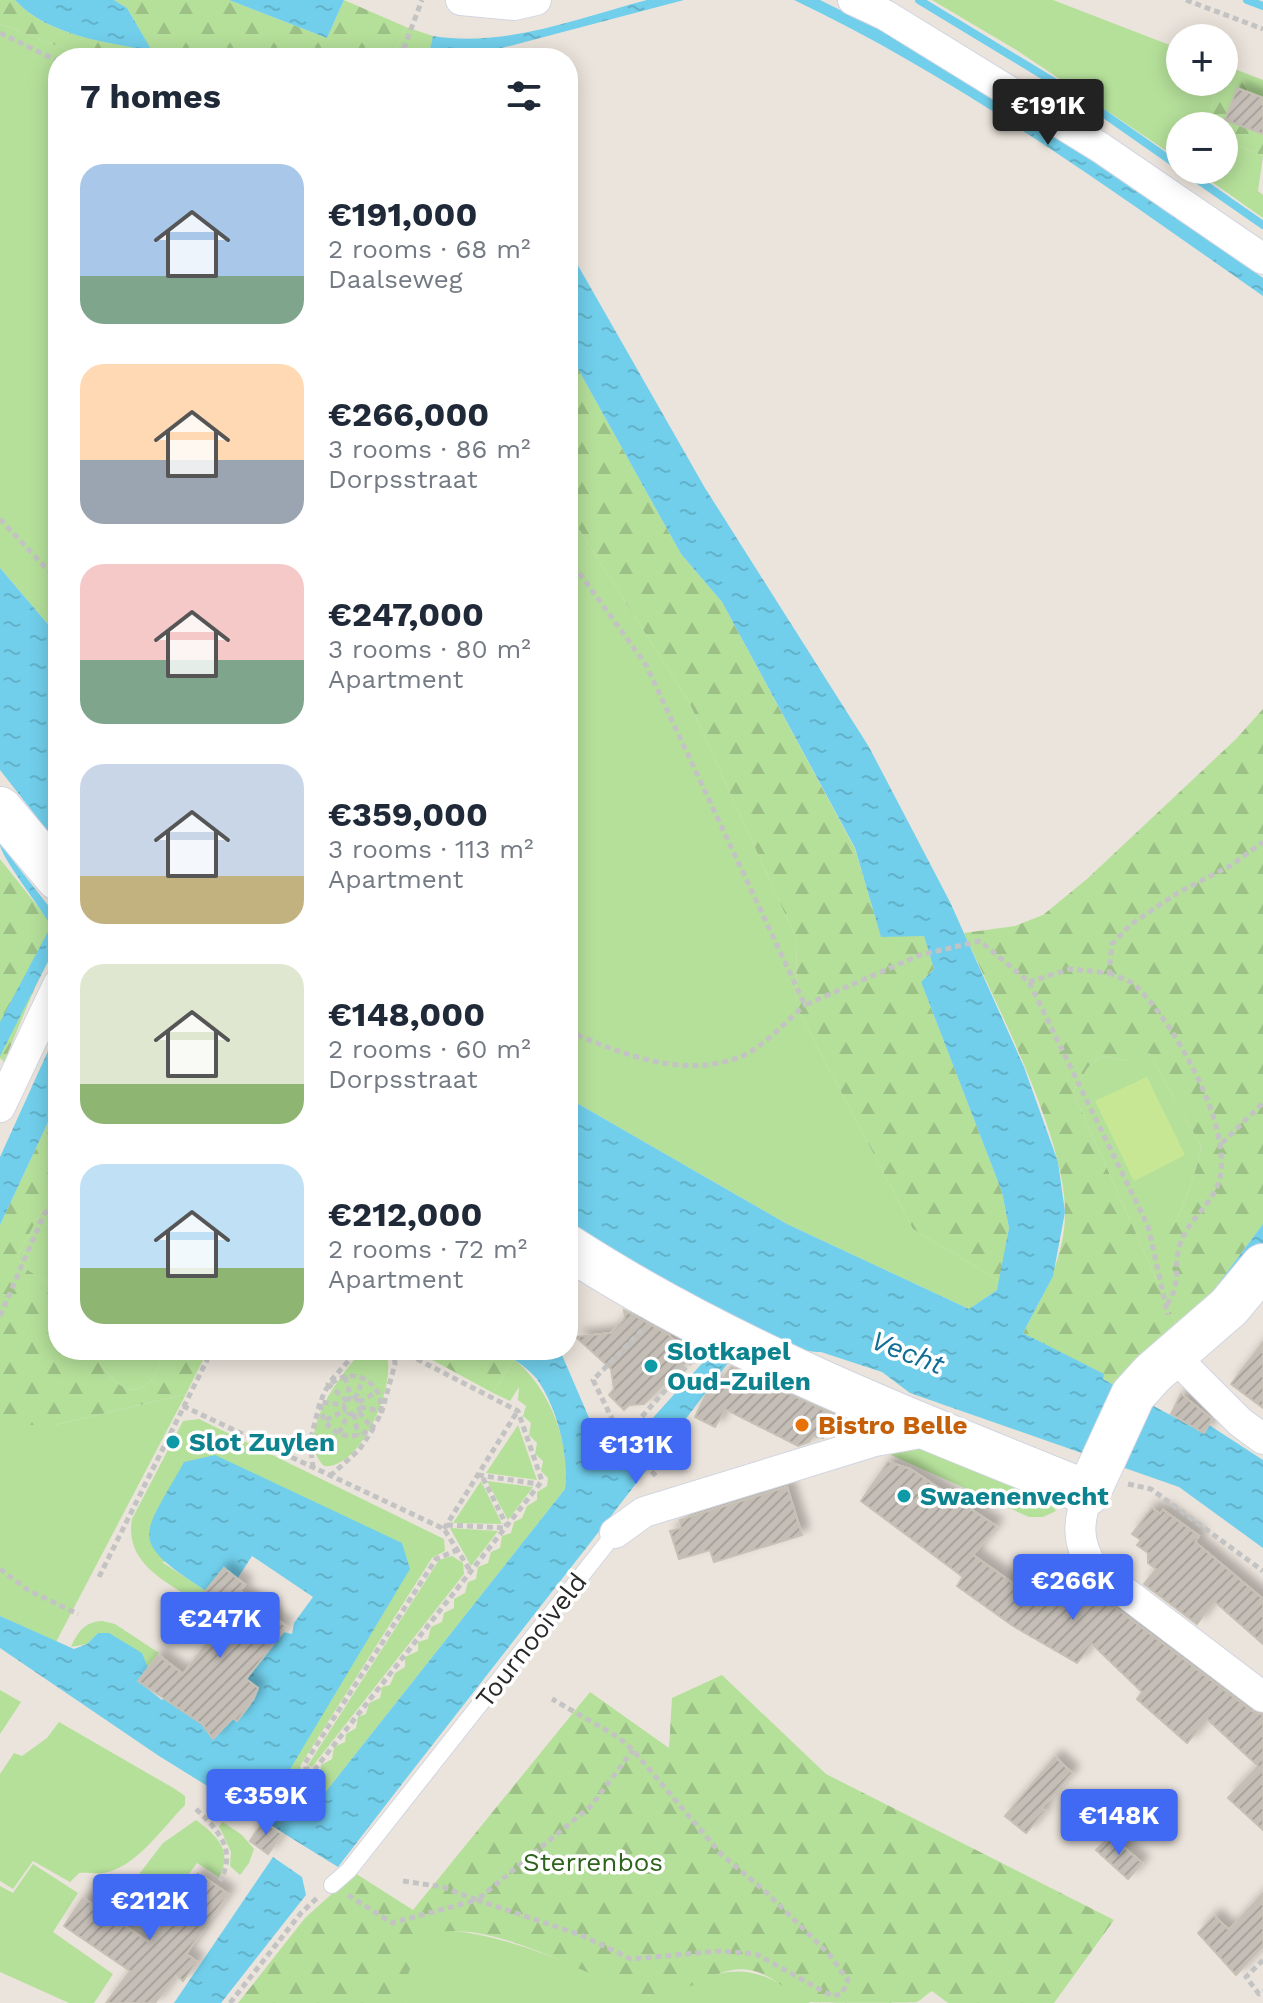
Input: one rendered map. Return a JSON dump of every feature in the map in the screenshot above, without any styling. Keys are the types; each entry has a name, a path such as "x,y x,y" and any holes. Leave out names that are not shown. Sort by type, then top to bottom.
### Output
{"street":[{"path":"461,0 514,5 536,0"},
{"path":"853,0 885,15 1101,148 1263,259"},
{"path":"0,809 48,866"},
{"path":"0,1107 48,1006"},
{"path":"578,1253 721,1336 932,1431 1095,1477"},
{"path":"1263,1266 1229,1307 1133,1395 1095,1477 1079,1526 1083,1551 1093,1568 1263,1697"},
{"path":"1174,1356 1240,1422 1263,1439"},
{"name":"Tournooiveld","path":"615,1533 644,1512 875,1441 932,1431"}],"lane":[{"name":"Tournooiveld","path":"332,1885 349,1870 615,1533"}],"path":[{"path":"404,48 422,0"},
{"path":"1186,0 1263,29"},
{"path":"0,33 48,56"},
{"path":"0,519 48,570"},
{"path":"578,571 646,665 805,1005"},
{"path":"1109,973 1112,944 1130,925 1263,842"},
{"path":"578,1035 612,1050 657,1062 713,1065 744,1055 805,1005 920,955 980,941 1029,982 1148,1226 1165,1308 1171,1321 1174,1356"},
{"path":"1029,982 1070,969 1109,973 1135,984 1164,1021 1208,1102 1221,1143 1220,1179 1180,1244 1179,1278 1165,1308"},
{"path":"1221,1143 1263,1103"},
{"path":"0,1316 48,1211"},
{"path":"650,1322 593,1380 623,1442 650,1472"},
{"path":"623,1442 694,1358 694,1346 721,1336"},
{"path":"99,1577 207,1360"},
{"path":"313,1469 310,1442 320,1402 328,1384 349,1360"},
{"path":"329,1476 359,1450 373,1429 382,1411 395,1360"},
{"path":"416,1360 518,1411 542,1481 315,1769 306,1769 305,1763 436,1559 457,1550"},
{"path":"328,1384 345,1377 363,1379 377,1392 382,1411"},
{"path":"345,1377 358,1435"},
{"path":"339,1433 363,1379"},
{"path":"328,1384 373,1429"},
{"path":"326,1420 377,1392"},
{"path":"320,1402 382,1411"},
{"path":"320,1402 326,1420 339,1433 358,1435 373,1429"},
{"path":"183,1406 313,1469 445,1527 506,1527"},
{"path":"445,1527 480,1476 518,1411"},
{"path":"480,1476 539,1484"},
{"path":"480,1476 506,1527"},
{"path":"1095,1477 1151,1489 1263,1571"},
{"path":"445,1527 471,1572"},
{"path":"0,1569 28,1590 78,1614"},
{"path":"403,1881 443,1887 581,1935 631,1959 720,1951 756,1954 832,1996 842,1994 848,1980 829,1954 767,1893 721,1854 633,1750 618,1737 552,1699"},
{"path":"230,2003 301,1913 332,1885 392,1923 477,1900 591,1806 633,1750"},
{"path":"196,1809 225,1842 228,1867 220,1881"},
{"path":"1263,1960 1246,1977 1259,1994 1263,1991"}],"green space":[{"path":"0,0 15,0 28,12 60,30 139,48 63,48 0,24"},
{"path":"114,0 229,0 327,38 344,0 406,27 396,48 150,48 127,8"},
{"path":"932,0 1053,0 1166,44 1166,96 1214,96 1211,112 1166,112 1166,151 1018,51"},
{"path":"0,24 63,48 48,48 48,624 0,568"},
{"path":"406,27 433,36 430,48 396,48"},
{"path":"1238,70 1263,80 1263,156 1238,146 1238,112 1211,110 1214,96 1238,96"},
{"path":"1238,146 1263,156 1258,191 1263,195 1263,218 1215,184 1238,184"},
{"path":"578,369 681,554 722,602 855,849 881,936 924,935 934,969 921,982 1002,1192 1009,1228 1000,1281 913,1229 797,1008 796,938 689,702 578,528"},
{"path":"578,528 689,702 796,938 797,1008 913,1229 1000,1281 997,1290 969,1309 787,1224 578,1104"},
{"path":"1263,709 1263,1224 1198,1311 1152,1236 1156,1226 1172,1227 1176,1221 1190,1188 1201,1146 1149,1053 1124,1061 1103,1056 1088,1067 1073,1092 1178,1328 1116,1386 1102,1378 1104,1375 1023,1333 1057,1261 1064,1230 1062,1182 1042,1110 964,933 1015,926 1043,915 1087,879 1236,739"},
{"path":"0,859 48,919 48,956 4,1062 0,1058"},
{"path":"1149,1053 1201,1146 1190,1188 1172,1227 1181,1279 1198,1311 1178,1328 1073,1092 1088,1067 1103,1056 1124,1061"},
{"path":"1147,1077 1185,1155 1134,1181 1095,1101"},
{"path":"48,1122 48,1200 17,1257 23,1267 48,1283 48,1360 99,1360 121,1386 137,1389 153,1378 160,1363 157,1360 203,1360 186,1394 55,1425 0,1425 0,1225"},
{"path":"47,1200 48,1283 23,1267 17,1257"},
{"path":"99,1360 157,1360 160,1363 155,1375 137,1389 121,1386"},
{"path":"354,1360 387,1360 387,1381 382,1401 364,1439 338,1463 324,1466 316,1453 314,1439 317,1423 323,1406"},
{"path":"432,1360 513,1360 493,1393"},
{"path":"513,1360 538,1385 561,1435 565,1489 320,1799 304,1805 286,1792 283,1781 402,1543 162,1562 206,1591 197,1602 161,1579 141,1559 134,1548 132,1519 183,1421 199,1419 444,1539 445,1551 432,1558 300,1766 305,1776 320,1775 321,1765 332,1759 334,1747 345,1742 346,1734 356,1728 358,1717 366,1714 369,1703 380,1698 382,1687 390,1685 395,1673 405,1667 405,1657 418,1651 418,1642 428,1639 431,1627 442,1622 444,1613 454,1608 454,1599 465,1593 468,1582 476,1579 478,1567 488,1563 491,1552 500,1548 502,1536 511,1533 514,1522 522,1518 527,1506 537,1500 537,1492 547,1486 548,1478 541,1471 543,1461 535,1454 537,1443 529,1435 531,1423 523,1416 526,1406 518,1400 519,1387 510,1401 493,1393"},
{"path":"186,1394 56,1642 0,1616 0,1425 55,1425"},
{"path":"518,1425 537,1480 486,1473"},
{"path":"914,1443 1047,1496 1056,1511 1043,1517 1029,1517 880,1450"},
{"path":"481,1481 502,1524 453,1523"},
{"path":"487,1481 533,1487 508,1520"},
{"path":"450,1528 498,1531 471,1566"},
{"path":"452,1556 463,1563 464,1574 312,1767 308,1765 439,1560"},
{"path":"102,1621 115,1624 159,1653 148,1668 142,1660 98,1633 87,1644 71,1647 82,1629"},
{"name":"Sterrenbos","path":"722,1675 826,1774 1114,1920 1054,2003 948,2003 932,1991 917,2002 808,2002 765,1975 749,1970 723,1972 671,1994 645,1995 508,1941 452,1931 425,1934 403,1986 406,2003 238,2003 305,1918 355,1873 413,1910 590,1692 669,1748 672,1698"},
{"path":"0,1690 21,1702 0,1734"},
{"path":"59,1722 175,1789 185,1796 185,1805 137,1855 115,1870 79,1873 70,1882 33,1861 13,1889 0,1881 0,1774 14,1753 22,1756 47,1738"},
{"path":"196,1820 221,1844 225,1859 223,1868 219,1877 197,1863 168,1902 146,1888 140,1873 163,1843"},
{"path":"223,1822 242,1835 254,1849 240,1875 230,1866 231,1852 219,1826"},
{"path":"33,1864 78,1893 53,1932 113,1974 94,2003 69,2003 0,1972 0,1886 13,1893"},
{"path":"442,1930 495,1938 521,1946 649,1996 714,1975 748,1972 786,1987 810,2003 406,2003 402,1986 425,1933"}],"water":[{"path":"15,0 114,0 127,8 150,48 79,36 28,12"},
{"path":"229,0 344,0 327,38"},
{"path":"647,0 684,0 502,48 430,48 433,36 487,38 568,22"},
{"path":"794,0 820,0 904,42 1130,185 1263,278 1263,296 976,101 856,31"},
{"name":"Vecht","path":"578,266 705,488 869,747 950,902 1024,1067 1058,1162 1065,1212 1053,1276 1023,1333 1104,1374 1103,1379 1204,1433 1209,1425 1263,1460 1263,1548 1179,1487 910,1393 882,1372 821,1352 749,1335 338,1867 159,1756 0,1648 0,1616 74,1649 87,1644 98,1633 109,1633 142,1653 148,1668 138,1681 162,1700 166,1696 246,1679 283,1632 292,1634 294,1623 313,1597 252,1556 237,1579 206,1591 163,1560 153,1547 149,1536 151,1523 184,1462 215,1455 402,1543 410,1569 283,1781 286,1792 304,1805 320,1799 565,1489 565,1461 556,1417 537,1379 516,1360 564,1360 602,1448 613,1462 734,1328 578,1235 578,1104 787,1224 969,1309 997,1290 1009,1228 1002,1192 921,982 934,969 924,936 881,937 855,848 722,602 681,554 578,369"},
{"path":"0,568 48,624 48,831 0,770"},
{"path":"0,844 48,905 48,921 7,859"},
{"path":"48,932 48,962 0,1056 0,1022"},
{"path":"48,1051 48,1122 0,1225 0,1157"},
{"path":"1263,1224 1263,1245 1223,1290 1198,1311"},
{"path":"273,1857 302,1877 306,1895 221,2003 174,2003"}],"building":[{"path":"1238,88 1263,98 1263,134 1238,125 1238,112 1228,112 1234,96 1238,96"},
{"name":"Slotkapel Oud-Zuilen","path":"624,1310 669,1335 690,1358 644,1404 629,1405 624,1410 609,1395 614,1389 611,1369 578,1337 611,1333 625,1318"},
{"path":"1263,1342 1263,1408 1231,1384"},
{"path":"731,1367 835,1415 823,1438 813,1436 809,1442 798,1446 725,1409 715,1427 695,1417 712,1382 717,1387"},
{"path":"1181,1394 1212,1419 1204,1433 1171,1414"},
{"path":"888,1462 910,1469 996,1526 973,1555 1039,1602 1042,1598 1047,1602 1063,1573 1088,1587 1252,1711 1263,1715 1263,1830 1228,1798 1258,1766 1207,1719 1187,1743 1137,1699 1142,1692 1092,1644 1077,1663 1013,1626 957,1586 963,1577 861,1501"},
{"path":"787,1487 802,1535 714,1562 710,1550 679,1559 670,1531 681,1528 680,1520"},
{"path":"1152,1508 1160,1514 1163,1510 1199,1536 1195,1542 1263,1599 1263,1644 1214,1601 1197,1624 1144,1584 1156,1569 1148,1563 1148,1553 1137,1545 1141,1540 1132,1534"},
{"path":"224,1568 245,1585 240,1591 287,1627 246,1679 258,1688 253,1700 237,1721 233,1718 213,1739 202,1724 138,1681 158,1655 183,1674 226,1619 200,1598"},
{"path":"1055,1757 1072,1773 1041,1808 1045,1811 1026,1833 1005,1816"},
{"path":"263,1821 282,1834 268,1854 250,1841"},
{"path":"1111,1836 1142,1863 1128,1879 1096,1850"},
{"path":"198,1873 228,1894 186,1954 197,1962 183,1981 176,1975 155,2003 106,2003 130,1971 64,1926 83,1898 150,1943"},
{"path":"1263,1893 1263,1946 1236,1975 1198,1933 1214,1916 1229,1930"}],"waterway":[{"path":"919,0 1087,102 1166,157"},
{"path":"1247,0 1263,6"},
{"path":"1204,184 1263,225"}],"place":[{"name":"Slotkapel Oud-Zuilen","path":"651,1366"},
{"name":"Bistro Belle","path":"802,1425"},
{"name":"Slot Zuylen","path":"173,1442"},
{"name":"Swaenenvecht","path":"904,1496"}]}
